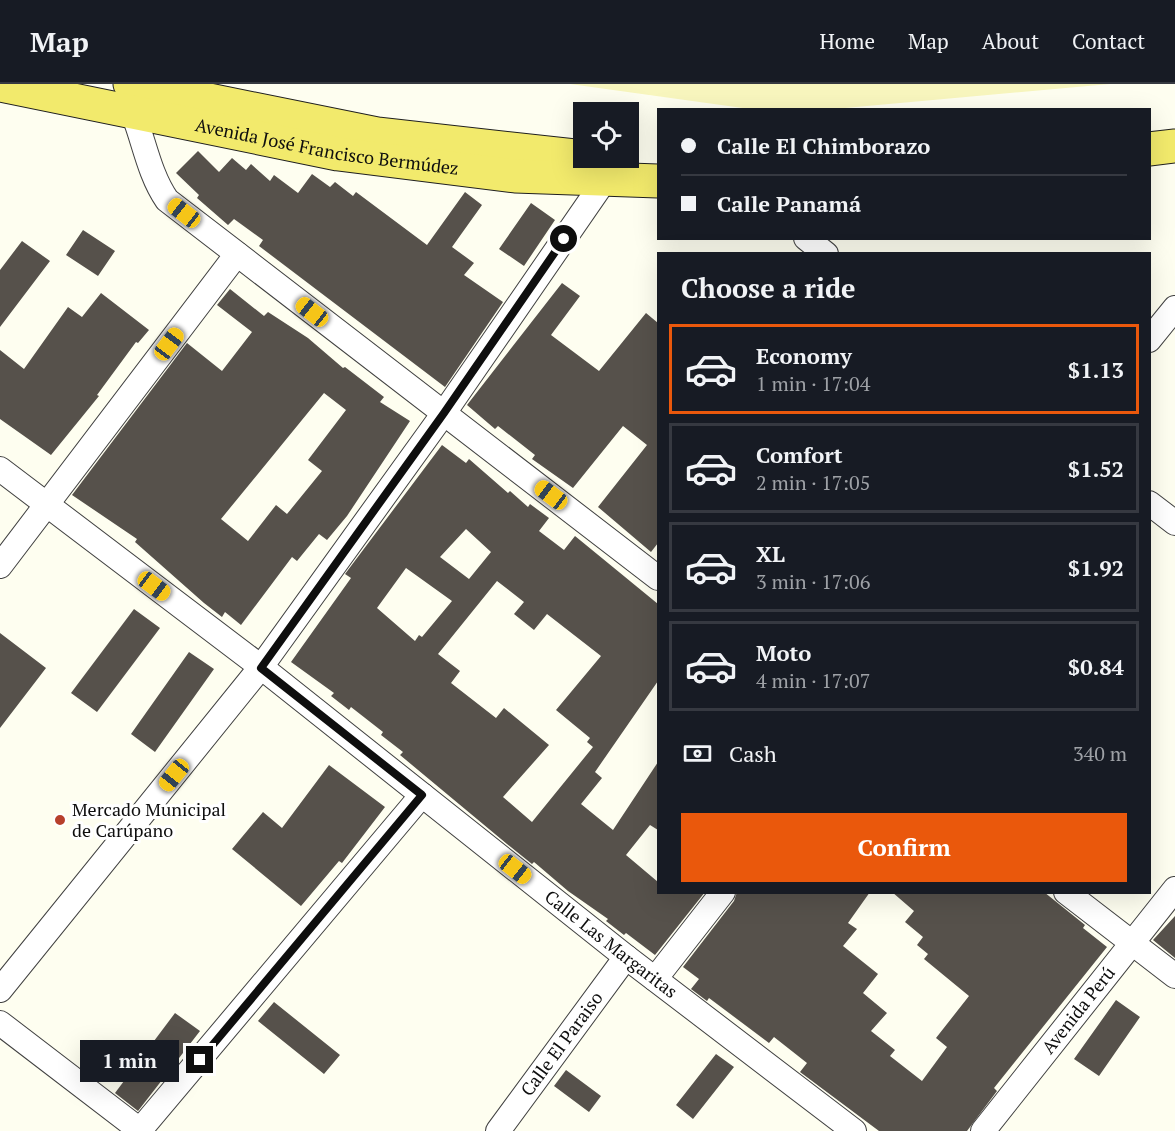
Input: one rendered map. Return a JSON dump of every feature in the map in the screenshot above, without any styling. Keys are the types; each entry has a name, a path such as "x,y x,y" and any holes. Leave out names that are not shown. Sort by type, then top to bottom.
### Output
{"main road":[{"name":"Avenida José Francisco Bermúdez","path":"0,85 128,93 377,134 573,159"},
{"path":"1151,149 1175,146"},
{"name":"Avenida José Francisco Bermúdez","path":"639,160 657,159"},
{"name":"Avenida José Francisco Bermúdez","path":"618,168 657,181"},
{"path":"1151,171 1175,168"}],"street":[{"path":"128,93 156,184 167,200 657,577"},
{"path":"0,990 261,668 444,413 600,168"},
{"path":"808,240 824,252"},
{"path":"0,566 237,254"},
{"path":"1151,338 1175,308"},
{"name":"Calle Las Margaritas","path":"0,469 261,668 626,957 854,1131"},
{"path":"1151,505 1175,523"},
{"path":"0,1023 141,1131 422,795"},
{"name":"Avenida Perú","path":"983,1131 1175,889"},
{"path":"655,979 721,894"},
{"path":"1069,894 1175,976"},
{"name":"Calle El Paraiso","path":"498,1131 626,957"}],"sand":[{"path":"570,84 1110,84 845,108 743,108"}],"building":[{"path":"198,151 219,172 232,158 246,170 251,164 270,181 274,175 298,193 312,174 330,187 335,182 353,196 356,192 427,245 465,192 482,205 452,247 474,263 464,275 503,302 445,387 259,246 263,240 234,219 228,225 197,198 199,195 176,173"},
{"path":"531,203 555,220 524,266 499,249"},
{"path":"83,230 115,251 98,276 66,255"},
{"path":"22,241 50,261 0,327 0,270"},
{"path":"562,283 580,296 551,335 599,371 646,313 657,322 657,544 651,552 598,507 647,445 623,426 573,488 532,459 535,455 498,426 495,429 467,405"},
{"path":"230,289 264,316 268,312 308,338 343,368 345,367 384,397 380,402 410,421 347,516 327,540 319,534 297,561 292,557 241,625 225,612 222,617 135,542 137,539 72,495 187,343 222,371 252,332 217,305","holes":["324,393 346,410 308,460 322,471 287,514 276,505 248,541 221,519"]},
{"path":"101,293 149,330 138,343 136,342 97,395 99,396 51,455 0,419 0,350 24,369 68,307 82,317"},
{"path":"442,445 466,463 469,459 508,493 510,491 528,507 530,504 549,518 539,531 564,550 575,536 657,603 657,682 595,772 602,778 581,804 613,830 657,764 657,829 650,825 626,855 657,881 657,894 703,894 655,955 626,933 624,935 606,921 608,919 507,844 400,755 403,752 381,735 383,732 351,707 349,710 331,696 334,693 291,662 351,578 345,574","holes":["466,529 491,552 469,579 440,557","406,568 452,601 422,637 419,635 415,641 377,608","497,581 524,602 514,614 534,630 547,614 601,656 556,710 590,738 587,742 593,747 532,822 503,797 549,745 504,708 496,718 451,683 460,671 438,654"]},
{"path":"134,609 160,628 97,712 71,693"},
{"path":"0,633 46,668 0,728"},
{"path":"189,652 214,669 155,752 131,734"},
{"path":"329,765 385,807 342,863 339,861 301,906 232,849 263,812 282,828"},
{"path":"736,894 869,894 848,923 857,929 843,946 878,974 863,993 887,1013 871,1031 895,1050 890,1056 922,1081 947,1047 936,1038 969,996 924,959 928,954 917,945 923,937 905,922 914,911 894,894 1046,894 1085,925 1083,928 1107,947 994,1088 997,1091 967,1131 879,1131 800,1072 807,1063 774,1037 769,1043 709,998 707,1001 691,989 699,979 683,967 734,901"},
{"path":"1175,916 1175,958 1153,940"},
{"path":"1116,1000 1140,1017 1099,1076 1074,1059"},
{"path":"274,1002 340,1055 324,1074 258,1021"},
{"path":"175,1013 200,1031 138,1111 115,1093"},
{"path":"716,1054 734,1067 693,1119 676,1105"},
{"path":"566,1070 601,1096 589,1112 554,1086"}],"place":[{"name":"Mercado Municipal de Carúpano","path":"60,820"}],"route":[{"path":"200,1060 422,795 261,668 444,413 564,239"}]}
